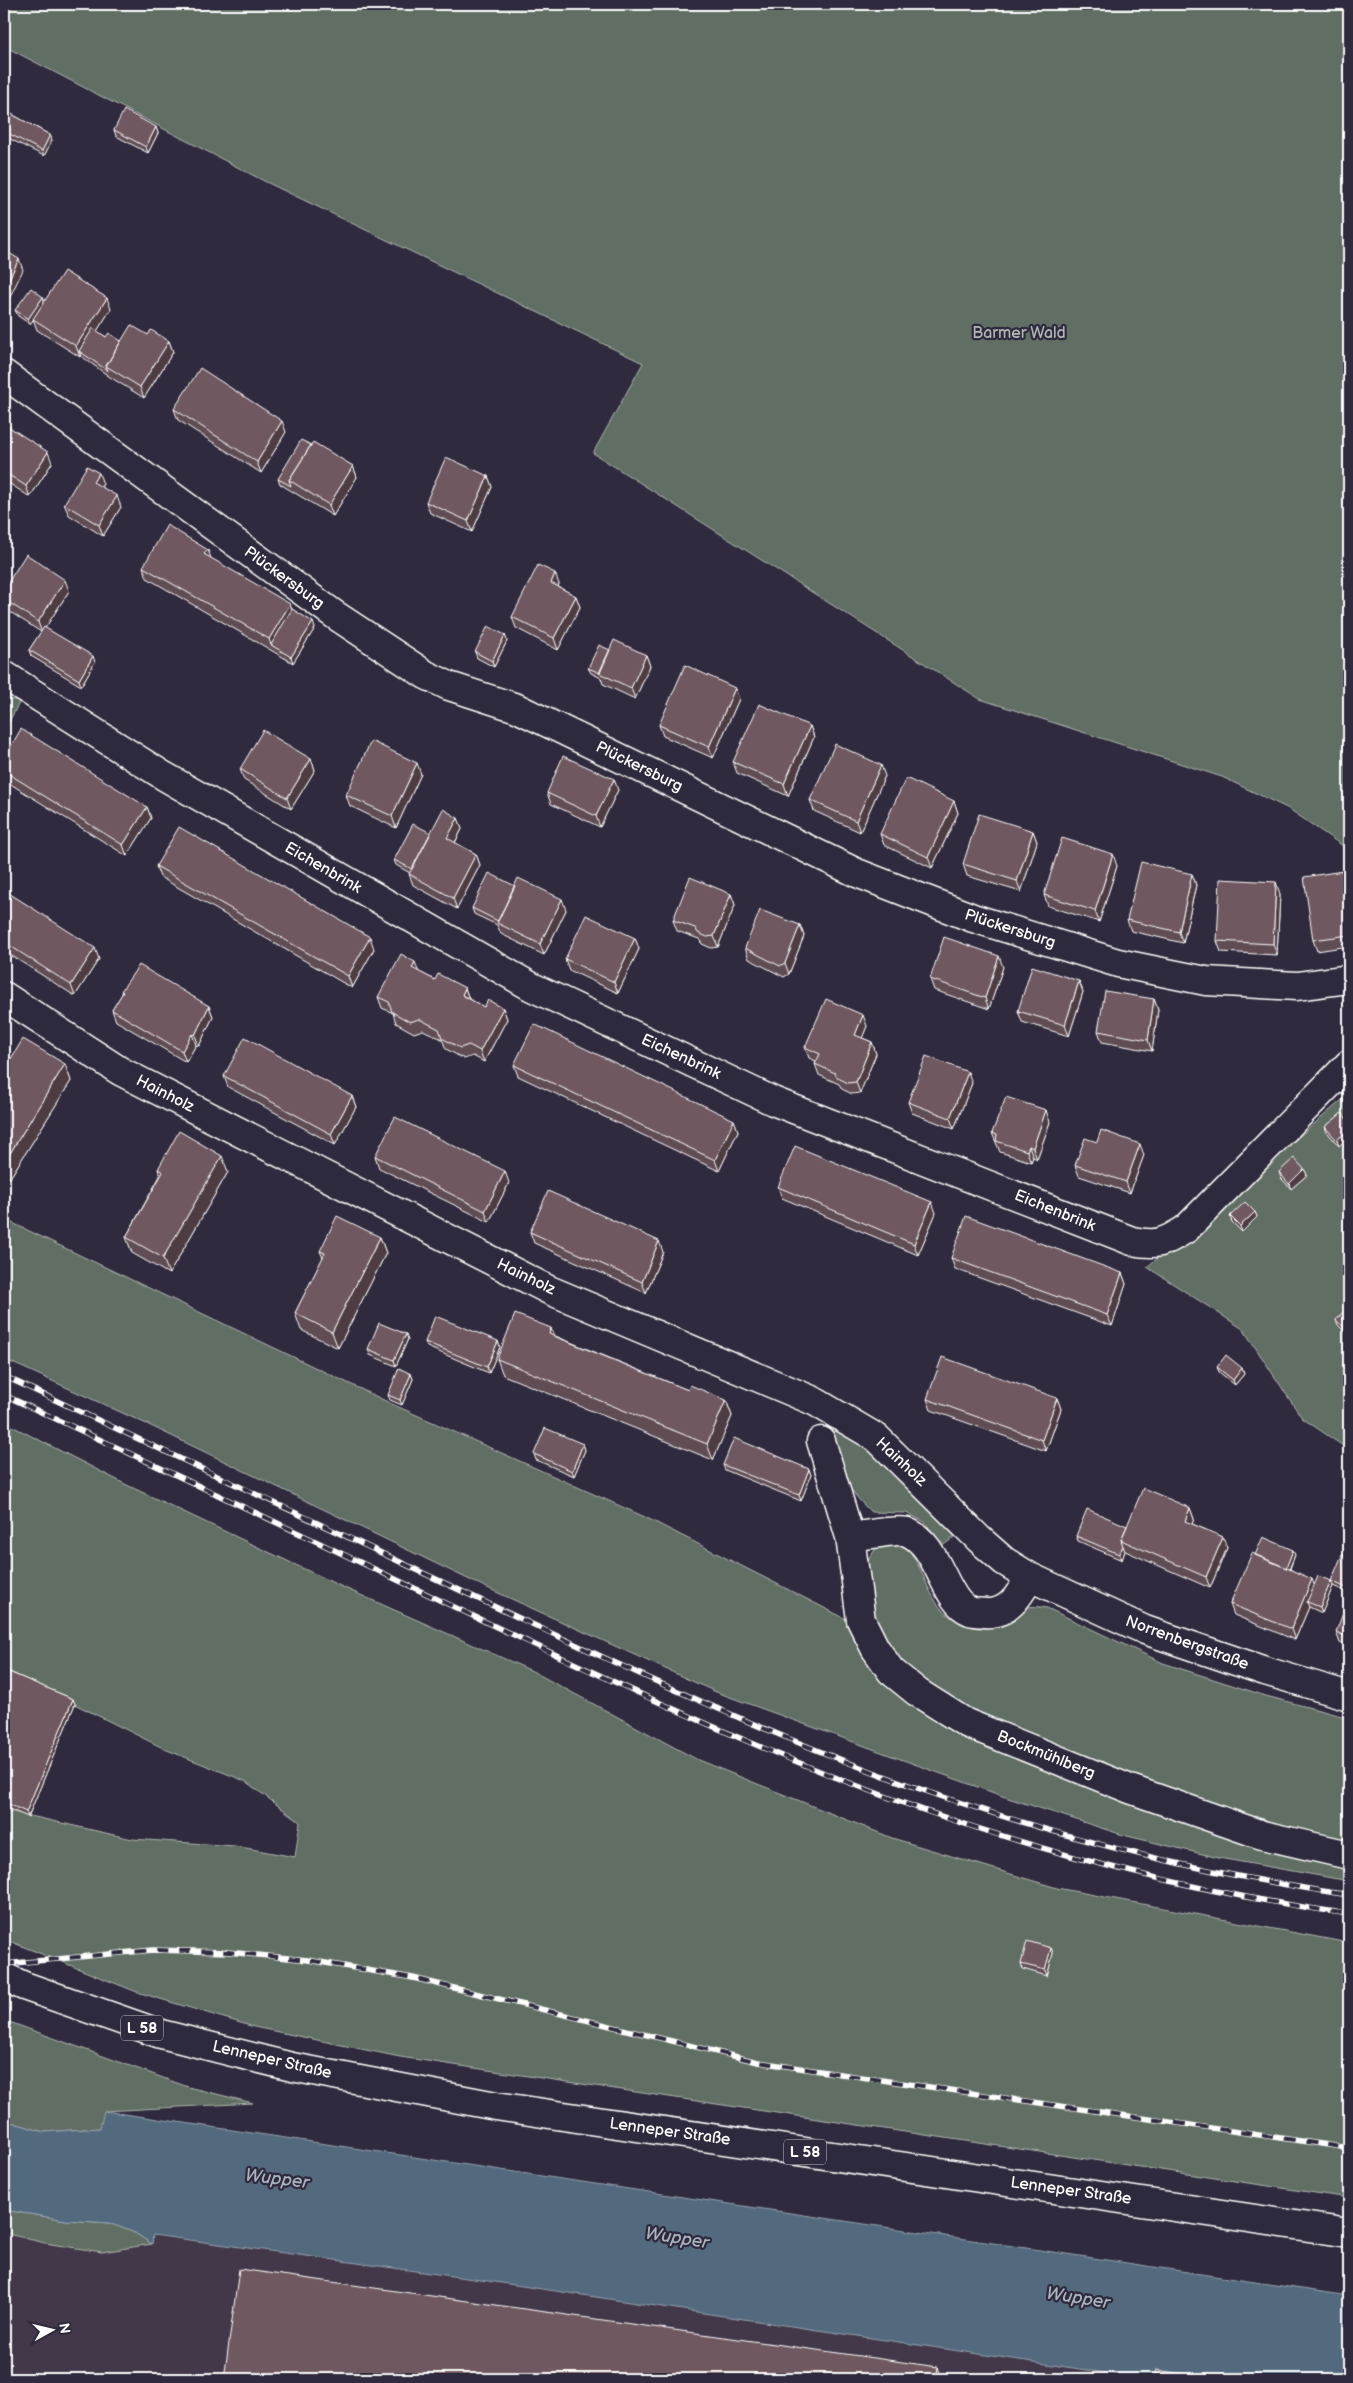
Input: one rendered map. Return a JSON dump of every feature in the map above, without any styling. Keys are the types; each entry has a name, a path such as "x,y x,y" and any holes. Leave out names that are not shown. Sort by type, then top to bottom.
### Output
{"street":[{"name":"Plückersburg","path":"4,374 334,615 426,675 449,686 517,708 857,873 973,918 1118,963 1206,981 1296,986 1349,978"},
{"name":"Eichenbrink","path":"4,675 164,776 532,987 773,1101 1132,1241 1148,1244 1164,1243 1186,1229 1349,1064"},
{"name":"Hainholz","path":"4,996 120,1071 549,1290 814,1400 878,1438 979,1539 1004,1561 1030,1577"},
{"name":"Bockmühlberg","path":"821,1441 850,1537 861,1620 875,1648 892,1671 917,1692 966,1723 1130,1789 1262,1836 1349,1855"},
{"path":"850,1537 905,1531 919,1539 929,1550 960,1604 970,1611 991,1613 1004,1610 1016,1600 1030,1577"},
{"name":"Norrenbergstraße","path":"1030,1577 1145,1630 1265,1671 1349,1696"},
{"name":"Lenneper Straße","path":"14,1982 171,2037 292,2067 496,2106 1349,2233"}],"shaded area":[{"path":"4,2233 45,2243 153,2235 488,2281 1147,2379 4,2379"}],"green space":[{"name":"Barmer Wald","path":"4,4 1349,4 1349,837 1343,846 1289,809 1222,777 980,699 593,453 643,363 266,182 4,46"},
{"path":"4,698 20,701 9,722 4,721"},
{"path":"1349,1094 1349,1450 1302,1418 1243,1329 1147,1267"},
{"path":"4,1219 392,1404 647,1518 850,1621 883,1678 1293,1854 1349,1870 1349,1881 1219,1858 1123,1835 1005,1797 716,1692 472,1581 151,1426 4,1359"},
{"path":"826,1420 881,1457 956,1536 941,1547 925,1522 906,1513 871,1512 850,1489 833,1459 826,1438"},
{"path":"4,1422 129,1486 338,1585 532,1671 698,1760 892,1838 1057,1888 1349,1943 1349,2198 400,2057 254,2027 137,1992 4,1939 4,1810 132,1839 235,1846 295,1857 300,1822 245,1781 167,1750 4,1669"},
{"path":"879,1544 903,1544 918,1564 940,1608 949,1616 964,1624 975,1628 987,1628 1015,1617 1028,1607 1047,1608 1163,1663 1266,1696 1349,1718 1349,1841 1272,1822 1160,1789 971,1714 917,1679 886,1645 875,1628 866,1588 868,1560"},
{"path":"4,2020 188,2087 253,2103 105,2111 100,2128 44,2132 4,2120"},
{"path":"4,2210 66,2220 109,2223 135,2233 152,2244 102,2252 45,2243 4,2233"}],"water":[{"name":"Wupper","path":"104,2111 1349,2296 1349,2379 1147,2379 488,2281 153,2235 152,2244 135,2233 109,2223 66,2220 4,2210 4,2120 44,2132 100,2128"}],"building":[{"path":"4,110 50,135 42,151 4,131"},
{"path":"124,110 156,127 146,147 114,130"},
{"path":"4,250 19,259 4,289"},
{"path":"64,271 107,298 76,346 33,319"},
{"path":"31,288 43,297 28,319 15,310"},
{"path":"131,325 148,335 151,330 169,341 140,387 106,366"},
{"path":"93,328 106,337 109,333 121,341 106,366 108,371 79,351"},
{"path":"200,368 282,421 257,462 174,409"},
{"path":"9,427 48,452 26,486 4,472 4,436"},
{"path":"301,440 311,445 289,480 291,486 278,479"},
{"path":"313,442 353,466 329,505 289,480"},
{"path":"446,457 488,476 468,521 426,502"},
{"path":"87,466 99,473 93,482 117,496 99,525 64,504"},
{"path":"167,525 208,550 204,554 290,604 269,639 143,567"},
{"path":"26,554 65,580 38,622 4,599 4,589"},
{"path":"538,565 555,573 551,583 576,596 554,638 512,617"},
{"path":"292,609 313,622 291,657 271,645"},
{"path":"488,626 505,635 492,661 475,652"},
{"path":"44,627 93,656 79,680 29,650"},
{"path":"614,640 646,655 631,688 599,673"},
{"path":"599,645 610,650 600,673 588,668"},
{"path":"685,665 735,688 709,747 659,725"},
{"path":"759,704 810,726 784,784 733,762"},
{"path":"21,729 147,807 123,845 4,771 4,758"},
{"path":"263,730 311,759 287,798 240,769"},
{"path":"371,741 417,763 392,816 346,795"},
{"path":"835,744 881,765 856,821 810,800"},
{"path":"563,756 614,779 596,816 547,793"},
{"path":"906,778 954,801 928,857 880,834"},
{"path":"443,809 458,818 447,838 476,854 453,898 409,874"},
{"path":"979,814 1033,831 1017,881 963,864"},
{"path":"413,824 431,833 412,869 394,860"},
{"path":"179,827 370,937 348,976 156,866"},
{"path":"1062,838 1113,854 1095,911 1044,895"},
{"path":"1141,862 1192,874 1179,932 1127,920"},
{"path":"1349,870 1349,935 1313,940 1304,877"},
{"path":"489,873 515,886 498,921 472,908"},
{"path":"690,877 731,894 714,936 707,937 698,933 695,928 673,920"},
{"path":"518,878 562,899 540,944 497,923"},
{"path":"1220,879 1276,882 1273,944 1217,941"},
{"path":"4,890 95,948 71,985 4,942"},
{"path":"760,910 800,925 785,963 780,966 745,948"},
{"path":"586,915 635,938 614,982 565,959"},
{"path":"944,937 999,956 985,998 930,979"},
{"path":"401,954 415,962 412,968 435,980 438,974 465,988 462,995 484,1007 488,1000 503,1008 480,1051 469,1045 460,1048 442,1038 439,1029 419,1019 410,1022 392,1012 389,1002 378,997"},
{"path":"139,965 209,1006 195,1035 192,1034 182,1051 112,1010 123,992 121,991"},
{"path":"1032,966 1079,981 1065,1025 1018,1011"},
{"path":"1105,991 1154,999 1148,1040 1098,1031"},
{"path":"826,999 863,1015 855,1035 872,1042 856,1082 848,1083 838,1078 835,1073 815,1064 820,1054 805,1047"},
{"path":"534,1024 734,1120 715,1160 514,1065"},
{"path":"245,1037 352,1096 331,1134 224,1076"},
{"path":"23,1039 65,1064 4,1163 4,1070"},
{"path":"926,1056 968,1072 950,1118 908,1102"},
{"path":"1006,1097 1046,1110 1033,1148 1029,1146 1027,1151 996,1141 997,1135 992,1133"},
{"path":"1342,1113 1349,1122 1349,1129 1337,1140 1325,1127"},
{"path":"395,1117 505,1171 485,1211 375,1156"},
{"path":"1101,1130 1140,1144 1126,1182 1075,1165 1085,1138 1097,1142"},
{"path":"179,1131 222,1156 163,1258 126,1237 163,1172 158,1169"},
{"path":"795,1146 932,1202 914,1244 778,1187"},
{"path":"1294,1158 1304,1169 1289,1184 1279,1172"},
{"path":"548,1191 659,1241 642,1282 530,1232"},
{"path":"1245,1202 1255,1212 1240,1226 1230,1216"},
{"path":"337,1216 380,1237 332,1332 295,1313 325,1253 320,1251"},
{"path":"966,1216 1122,1273 1107,1315 951,1258"},
{"path":"1349,1306 1349,1327 1347,1330 1336,1320"},
{"path":"515,1314 551,1328 549,1334 688,1390 690,1385 726,1400 707,1444 497,1359"},
{"path":"435,1316 498,1341 487,1367 425,1342"},
{"path":"379,1323 406,1334 394,1360 368,1349"},
{"path":"1226,1355 1242,1368 1233,1380 1217,1367"},
{"path":"942,1357 1057,1398 1042,1440 927,1399"},
{"path":"399,1368 411,1374 400,1400 388,1395"},
{"path":"545,1428 583,1444 572,1471 534,1454"},
{"path":"734,1438 809,1469 799,1495 723,1465"},
{"path":"1143,1488 1190,1508 1185,1521 1223,1537 1206,1577 1121,1540"},
{"path":"1087,1509 1127,1526 1121,1540 1123,1546 1119,1554 1076,1536"},
{"path":"1263,1537 1293,1550 1286,1568 1255,1555"},
{"path":"1252,1553 1312,1579 1291,1629 1230,1604"},
{"path":"1342,1555 1349,1558 1349,1589 1331,1581"},
{"path":"1318,1576 1331,1581 1320,1607 1307,1602"},
{"path":"1346,1605 1349,1606 1349,1638 1336,1632"},
{"path":"4,1670 73,1699 26,1812 4,1802"},
{"path":"1027,1941 1051,1948 1045,1970 1021,1964"},
{"path":"239,2269 938,2367 936,2379 224,2379"},
{"path":"1156,2370 1218,2379 1155,2379"},
{"path":"995,2374 1032,2379 994,2379"}],"railway":[{"path":"4,1376 620,1665 824,1753 952,1800 1082,1839 1215,1871 1349,1895"},
{"path":"4,1395 627,1688 745,1740 865,1789 977,1828 1135,1873 1242,1896 1349,1914"},
{"path":"4,1964 153,1950 228,1952 308,1960 413,1978 758,2062 1349,2148"}]}
